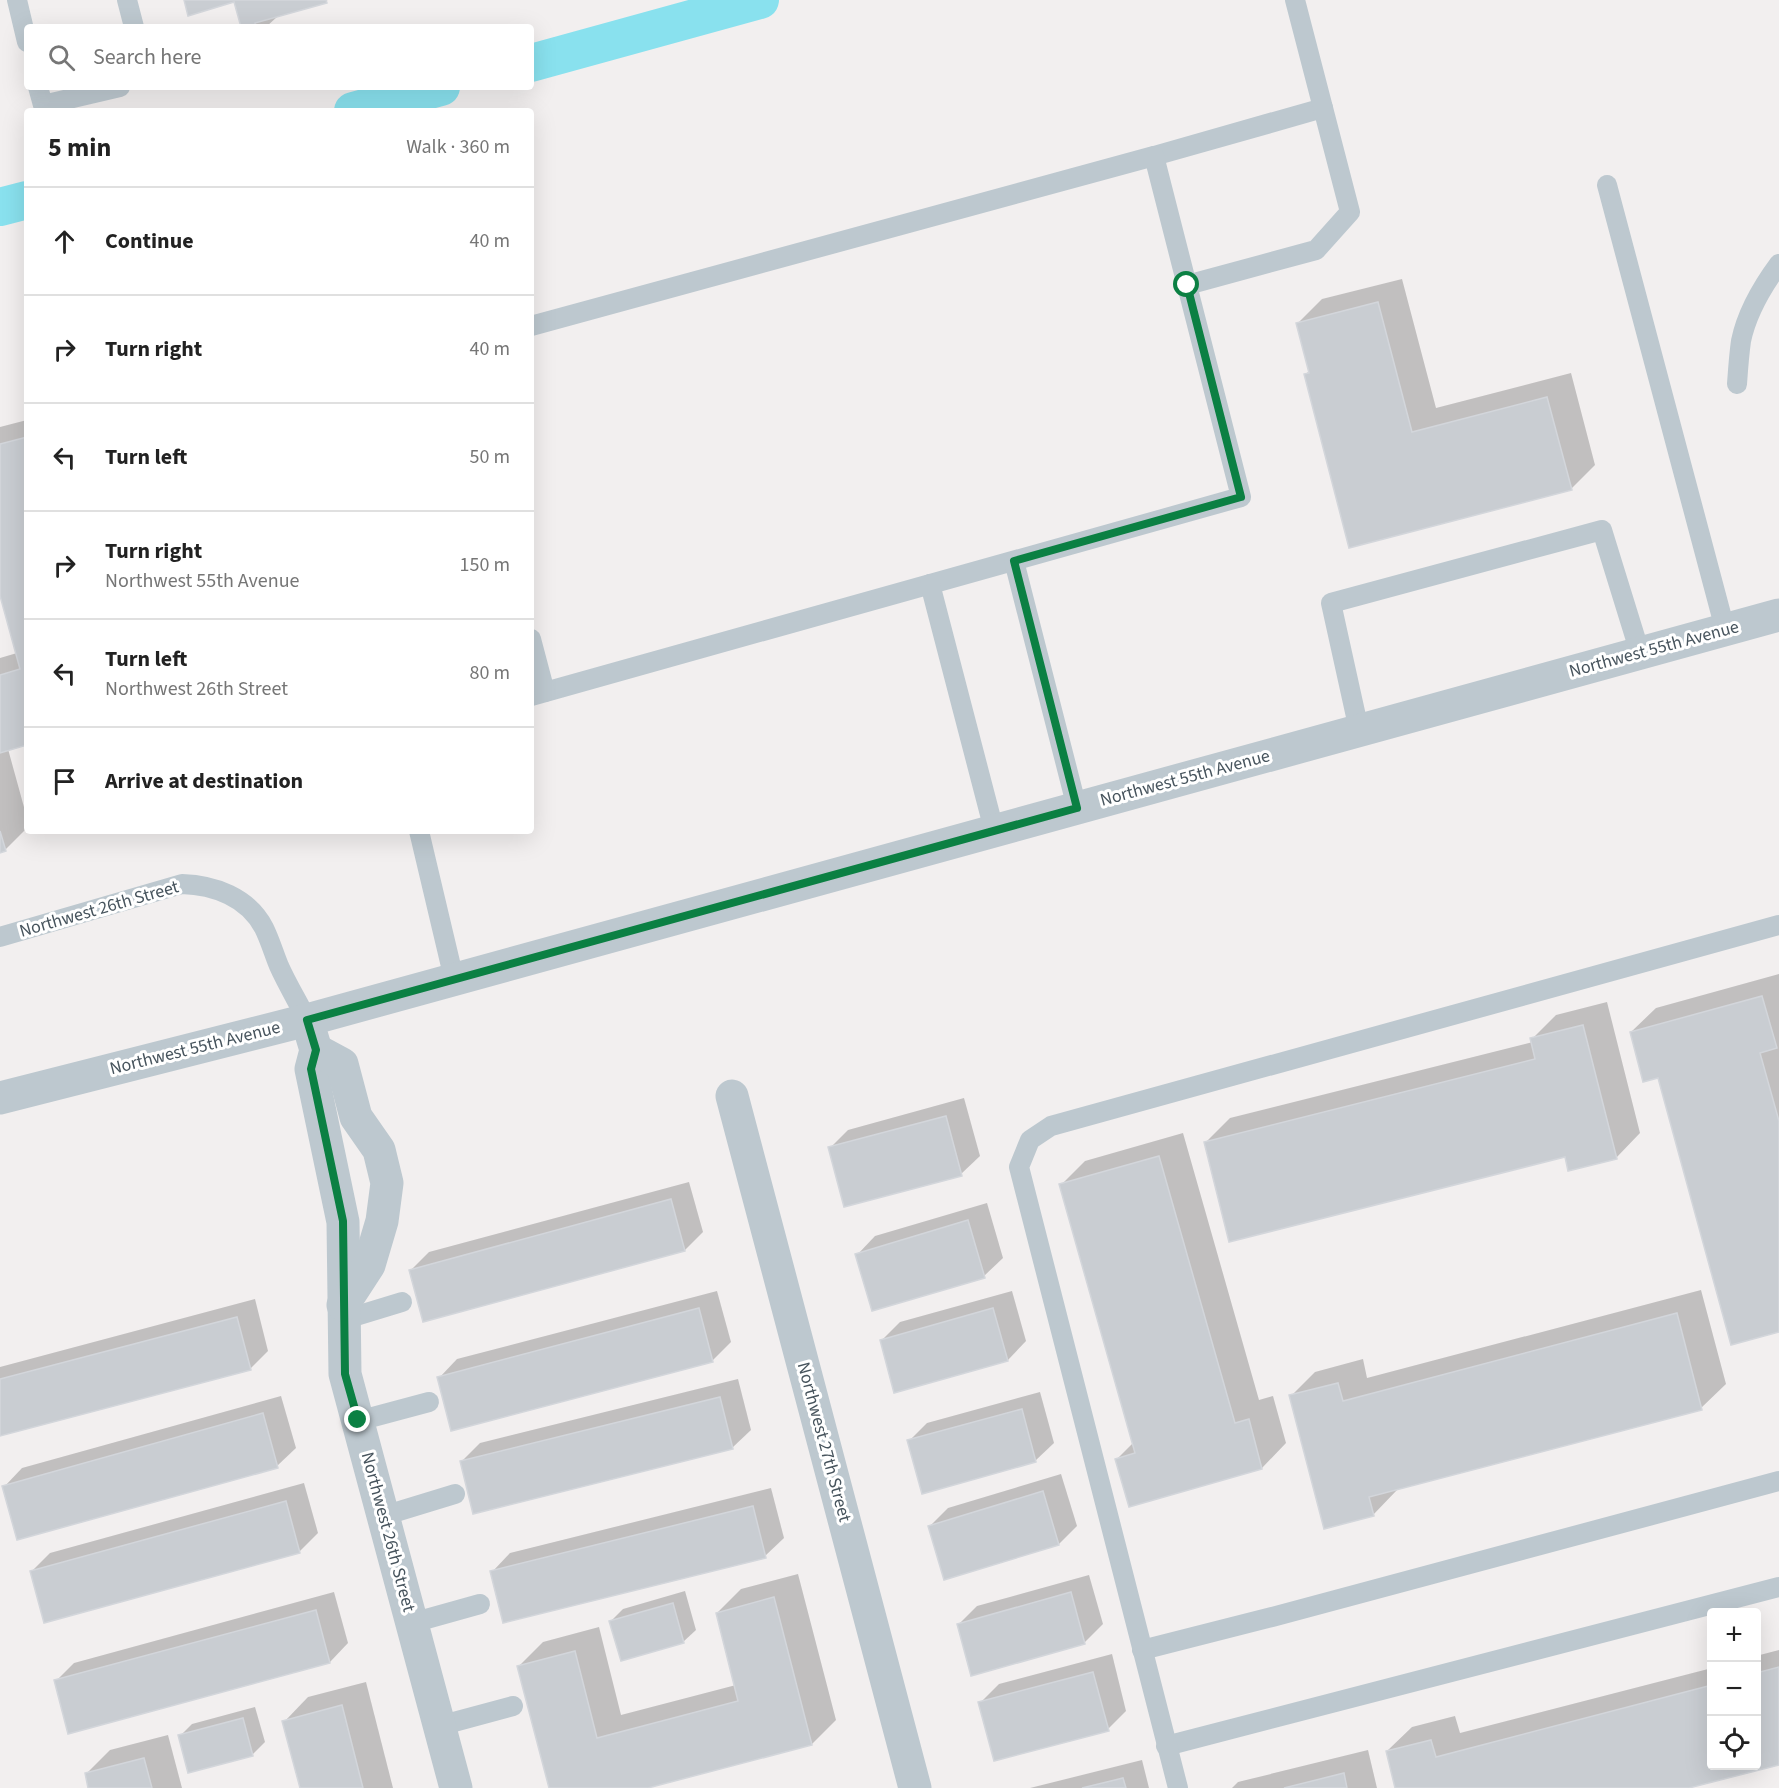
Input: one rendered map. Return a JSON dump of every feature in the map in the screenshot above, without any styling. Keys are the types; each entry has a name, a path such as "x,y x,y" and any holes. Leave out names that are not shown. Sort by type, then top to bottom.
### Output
{"street":[{"name":"Northwest 55th Avenue","path":"0,1098 307,1020 1779,615"},
{"name":"Northwest 26th Street","path":"307,1020 316,1050 311,1069 343,1221 345,1374 456,1788"},
{"path":"316,1050 342,1064 356,1117 379,1150 387,1183 382,1221 369,1266 343,1313"},
{"name":"Northwest 27th Street","path":"732,1096 915,1788"}],"lane":[{"path":"17,0 24,29"},
{"path":"127,0 133,24"},
{"path":"1187,285 1316,250 1350,212 1295,0"},
{"path":"39,90 43,105 107,90"},
{"path":"534,325 1323,108"},
{"path":"534,663 538,694 1241,497 1155,156"},
{"path":"1607,185 1725,629"},
{"path":"1737,384 1741,341 1748,318 1763,286 1779,264"},
{"path":"1359,730 1331,603 1602,531 1640,653"},
{"path":"1014,561 1077,808"},
{"path":"930,584 994,830"},
{"path":"419,834 454,979"},
{"name":"Northwest 26th Street","path":"0,937 183,884 201,884 225,892 246,906 263,926 280,968 307,1020"},
{"path":"1178,1788 1019,1167 1030,1140 1051,1126 1779,925"},
{"path":"343,1313 402,1302"},
{"path":"358,1420 429,1402"},
{"path":"1142,1650 1779,1481"},
{"path":"383,1516 455,1494"},
{"path":"1166,1746 1779,1587"},
{"path":"412,1623 480,1605"},
{"path":"439,1726 513,1706"}],"building":[{"path":"184,0 326,0 327,3 255,24 240,24 234,2 188,16"},
{"path":"1378,302 1412,432 1547,397 1572,490 1349,548 1304,374 1309,373 1296,323"},
{"path":"24,438 24,746 0,753 0,675 20,669 0,596 0,444"},
{"path":"0,831 6,851 0,853"},
{"path":"1762,996 1777,1048 1760,1053 1779,1121 1779,1332 1731,1345 1658,1078 1643,1082 1630,1032"},
{"path":"1583,1025 1617,1159 1568,1171 1565,1157 1229,1242 1204,1142 1535,1059 1530,1038"},
{"path":"946,1116 962,1176 844,1207 828,1147"},
{"path":"1159,1156 1235,1423 1249,1419 1262,1469 1129,1507 1115,1459 1135,1453 1059,1184"},
{"path":"671,1199 685,1251 423,1322 409,1270"},
{"path":"968,1220 985,1278 872,1311 855,1254"},
{"path":"699,1308 713,1362 451,1431 437,1377"},
{"path":"993,1308 1008,1361 894,1393 880,1340"},
{"path":"1677,1313 1702,1410 1369,1497 1374,1516 1324,1529 1289,1395 1338,1383 1343,1401"},
{"path":"237,1317 251,1370 0,1436 0,1379"},
{"path":"720,1397 733,1449 473,1514 460,1461"},
{"path":"1022,1409 1036,1462 922,1494 907,1440"},
{"path":"263,1413 278,1468 17,1540 2,1486"},
{"path":"1043,1491 1059,1545 944,1580 928,1526"},
{"path":"286,1501 300,1553 44,1623 30,1571"},
{"path":"753,1506 766,1558 503,1623 490,1571"},
{"path":"1071,1592 1085,1644 971,1676 957,1624"},
{"path":"774,1597 812,1745 648,1788 549,1788 517,1666 575,1651 597,1738 738,1701 716,1613"},
{"path":"673,1603 684,1643 621,1661 609,1621"},
{"path":"316,1610 330,1663 68,1734 54,1680"},
{"path":"1779,1667 1779,1765 1761,1770 1761,1716 1761,1672"},
{"path":"1093,1672 1109,1731 994,1761 978,1702"},
{"path":"1707,1686 1707,1770 1759,1770 1689,1788 1395,1788 1386,1751 1431,1740 1436,1757"},
{"path":"342,1705 363,1788 300,1788 282,1721"},
{"path":"243,1718 253,1756 188,1773 178,1735"},
{"path":"144,1758 152,1788 88,1788 85,1773"},
{"path":"1344,1773 1347,1788 1284,1788"},
{"path":"1123,1778 1126,1788 1082,1788"}],"waterway":[{"path":"534,62 760,0"},
{"path":"364,108 430,90"},
{"path":"0,207 24,201"}],"route":[{"path":"358,1420 345,1374 343,1221 311,1069 316,1050 307,1020 1077,808 1014,561 1241,497 1187,285"}]}
